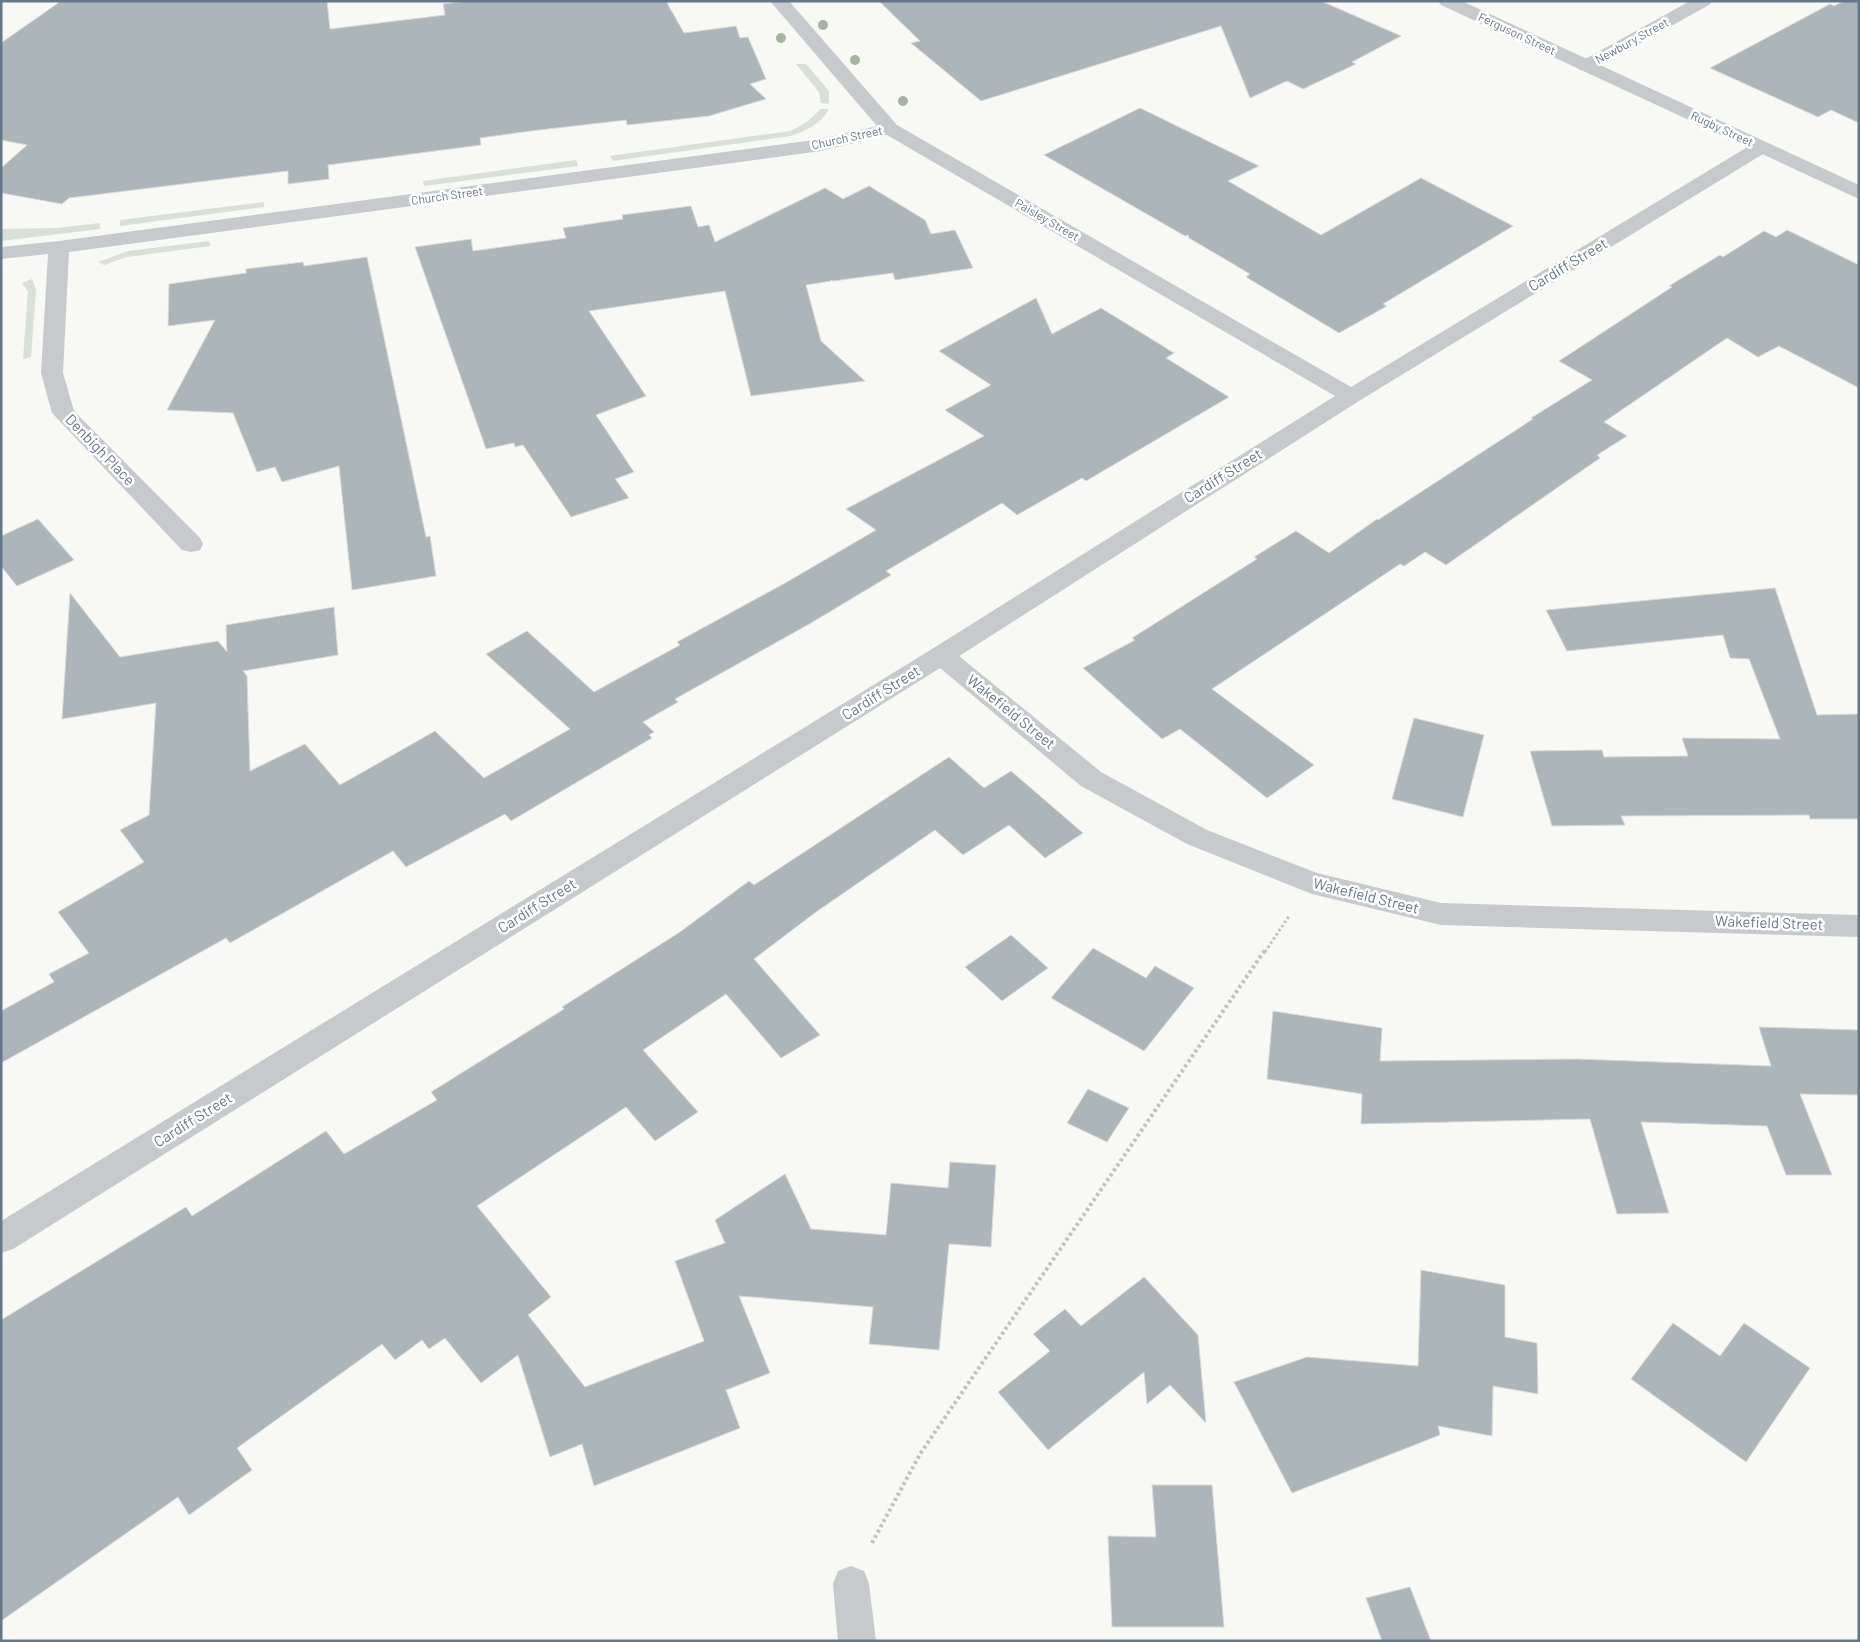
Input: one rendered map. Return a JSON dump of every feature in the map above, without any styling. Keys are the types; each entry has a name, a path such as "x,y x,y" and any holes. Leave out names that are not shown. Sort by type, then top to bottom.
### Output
{"street":[{"name":"Paisley Street","path":"779,1 890,129 1350,396"},
{"name":"Ferguson Street","path":"1447,1 1586,66"},
{"name":"Newbury Street","path":"1586,66 1703,1"},
{"name":"Rugby Street","path":"1586,66 1859,193"},
{"name":"Church Street","path":"1,253 60,247 821,145 890,129"},
{"name":"Cardiff Street","path":"1,1239 941,655 1350,396 1761,147"},
{"name":"Denbigh Place","path":"60,247 52,373 63,413 191,544"},
{"name":"Wakefield Street","path":"941,655 1091,779 1197,836 1312,883 1441,914 1859,926"},
{"path":"851,1584 857,1641"}],"path":[{"path":"851,1584 920,1454 1312,883"}],"shaded area":[{"path":"796,64 806,64 829,91 829,104 821,103 819,92"},
{"path":"820,109 829,109 822,119 812,126 790,136 613,161 610,156 790,131 806,122"},
{"path":"576,160 578,166 424,186 423,181"},
{"path":"264,202 264,207 120,226 120,220"},
{"path":"100,223 100,229 1,241 1,229 57,228"},
{"path":"209,241 211,246 127,257 104,265 98,262 128,251"},
{"path":"32,279 36,290 31,357 23,359 28,291 22,283"}],"building":[{"path":"61,1 327,1 330,29 445,15 443,4 468,1 666,1 684,33 736,26 740,38 748,37 766,79 750,84 766,99 709,116 627,125 626,120 531,131 480,138 481,145 328,165 329,179 288,184 288,171 69,198 62,204 1,193 1,168 27,145 1,140 1,43"},
{"path":"879,1 1321,1 1401,36 1352,62 1356,64 1303,89 1287,81 1250,98 1221,26 981,101 911,43 920,41"},
{"path":"1844,1 1859,1 1859,123 1831,110 1818,117 1710,68 1830,4 1834,6"},
{"path":"1140,108 1259,166 1228,181 1321,235 1421,178 1513,226 1383,304 1387,306 1339,333 1246,277 1250,274 1189,238 1188,235 1185,236 1044,155"},
{"path":"869,186 925,220 931,234 955,230 973,268 895,280 893,273 831,280 806,285 821,341 865,381 751,396 725,291 589,311 646,396 596,415 634,472 615,479 629,498 571,517 523,445 515,447 514,443 486,449 415,247 471,239 473,251 566,238 563,228 623,219 622,215 691,206 698,227 709,225 715,242 825,188 843,199"},
{"path":"1787,230 1859,265 1859,388 1779,346 1758,357 1727,338 1604,422 1627,436 1597,455 1600,458 1446,565 1425,552 1404,566 1400,564 1212,689 1314,765 1267,798 1180,729 1162,739 1083,668 1135,640 1132,638 1257,559 1254,557 1296,531 1329,553 1377,519 1592,380 1559,361 1672,287 1669,286 1720,255 1723,257 1764,231 1776,237"},
{"path":"367,257 426,537 430,536 436,576 352,590 339,466 282,482 275,467 257,472 233,413 167,410 215,320 168,326 169,284 246,273 246,269 303,262 304,266"},
{"path":"1036,298 1052,334 1101,308 1174,353 1166,358 1229,397 1086,481 1082,478 1017,515 1002,503 886,571 891,575 811,623 675,699 678,702 643,722 654,732 649,735 652,738 511,821 505,814 406,867 393,851 230,943 226,938 1,1063 1,1011 54,982 49,974 89,953 58,912 144,862 120,830 149,815 156,703 62,719 70,593 120,657 218,641 227,652 226,625 334,607 338,655 243,671 247,676 250,771 305,744 340,785 435,731 484,778 570,729 486,654 527,631 594,692 680,645 677,642 787,582 876,530 846,509 984,436 945,410 991,385 939,351"},
{"path":"38,519 74,560 17,586 1,566 1,536"},
{"path":"1775,588 1817,715 1859,714 1859,819 1810,819 1809,815 1621,816 1625,825 1552,826 1530,751 1602,750 1604,757 1688,756 1682,738 1780,739 1749,659 1730,658 1723,635 1567,651 1546,610"},
{"path":"1414,718 1484,735 1463,817 1392,799"},
{"path":"949,757 984,788 1011,771 1083,833 1045,858 1009,825 963,855 935,830 816,912 754,959 820,1035 781,1058 726,994 643,1050 698,1112 655,1141 626,1107 477,1206 551,1297 528,1315 585,1387 704,1341 675,1261 725,1243 715,1220 785,1174 811,1229 886,1235 891,1183 948,1188 950,1162 996,1165 991,1247 949,1244 939,1350 869,1344 873,1307 739,1296 770,1373 726,1390 740,1428 594,1486 582,1444 550,1457 518,1355 481,1383 445,1338 429,1349 422,1340 395,1360 382,1344 237,1448 252,1470 189,1515 178,1497 1,1621 1,1320 186,1207 192,1216 326,1131 344,1154 437,1100 431,1092 564,1009 562,1007 680,932 749,881 754,885"},
{"path":"1011,935 1048,968 1002,1001 965,967"},
{"path":"1093,948 1146,978 1155,966 1194,988 1144,1051 1051,998"},
{"path":"1273,1011 1382,1028 1380,1061 1576,1059 1771,1066 1759,1027 1859,1030 1859,1095 1800,1094 1832,1175 1786,1175 1767,1126 1641,1122 1669,1213 1617,1214 1590,1119 1361,1124 1362,1094 1267,1079"},
{"path":"1088,1089 1129,1108 1107,1142 1067,1123"},
{"path":"1421,1270 1505,1285 1505,1337 1537,1343 1538,1394 1493,1386 1492,1436 1438,1426 1440,1435 1292,1493 1234,1382 1307,1357 1418,1366"},
{"path":"1144,1277 1198,1335 1206,1423 1170,1385 1147,1404 1144,1372 1048,1450 998,1392 1050,1351 1033,1334 1065,1309 1081,1326"},
{"path":"1673,1323 1720,1356 1744,1323 1810,1368 1746,1462 1631,1379"},
{"path":"1152,1485 1212,1485 1224,1627 1112,1627 1108,1536 1156,1537"},
{"path":"1410,1587 1431,1641 1382,1641 1366,1598"}]}
